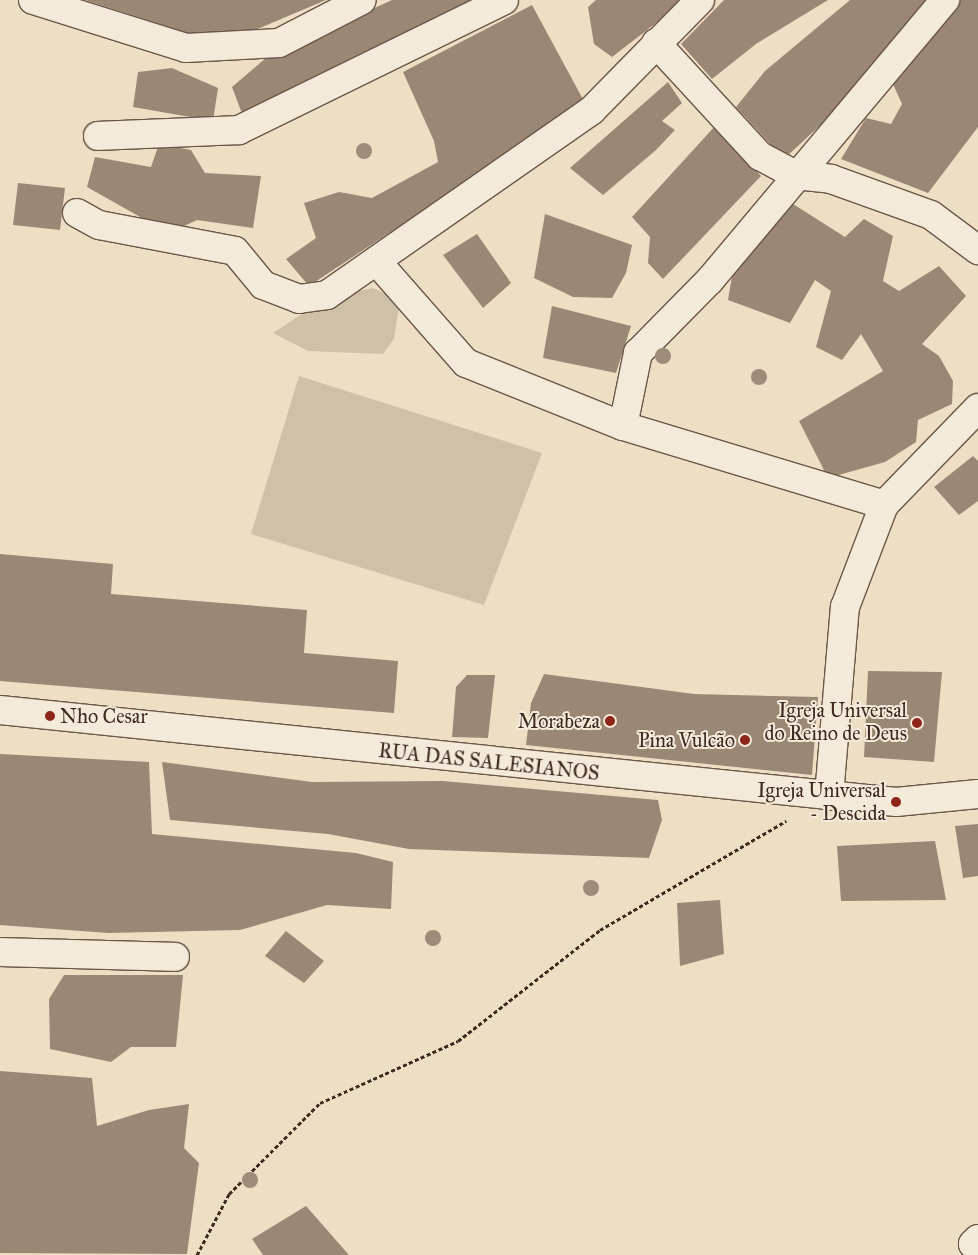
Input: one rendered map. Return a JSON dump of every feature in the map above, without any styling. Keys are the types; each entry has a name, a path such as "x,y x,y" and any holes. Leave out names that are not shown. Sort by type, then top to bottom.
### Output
{"street":[{"path":"33,0 186,48 279,43 362,0"},
{"path":"98,136 238,130 504,0"},
{"path":"77,213 99,225 235,251 263,285 300,300 327,295 378,263 592,110 700,0"},
{"path":"624,426 638,353 710,280 795,175 945,0"},
{"path":"656,43 760,156 795,175 831,179 931,215 978,250"},
{"path":"378,263 466,363 624,426 884,505"},
{"path":"829,796 845,606 884,505 978,408"},
{"name":"RUA DAS SALESIANOS","path":"0,710 896,802 978,794"},
{"path":"0,952 175,957"},
{"path":"978,1239 973,1244 978,1248"}],"path":[{"path":"197,1255 229,1194 320,1103 458,1041 600,930 829,796"}],"shaded area":[{"path":"373,288 400,300 394,339 383,354 308,351 273,333 326,298"},
{"path":"299,376 542,453 484,605 251,534"}],"building":[{"path":"85,0 326,0 222,44"},
{"path":"392,0 482,0 246,124 232,87 267,57"},
{"path":"596,0 686,0 612,57 594,44 588,7"},
{"path":"724,0 828,0 756,44 712,79 681,44"},
{"path":"850,0 930,0 844,103 784,159 736,107 765,71"},
{"path":"957,0 978,0 978,127 928,193 841,159 866,118 891,124 902,104 892,82"},
{"path":"532,5 585,103 309,286 286,259 316,238 304,203 339,192 372,198 438,162 434,141 403,72"},
{"path":"172,68 218,88 213,121 133,107 138,72"},
{"path":"668,82 682,103 662,121 675,130 656,150 603,195 570,168"},
{"path":"716,125 761,176 663,279 648,263 650,237 632,217"},
{"path":"159,144 191,150 205,173 261,176 253,228 197,220 180,228 149,222 87,187 95,157 151,167"},
{"path":"18,183 65,188 60,230 13,225"},
{"path":"790,202 845,237 864,219 893,236 883,281 899,291 939,266 966,296 922,344 939,356 953,381 952,404 918,420 916,442 885,462 828,478 799,421 883,371 861,334 842,360 816,347 831,291 815,280 790,323 728,300 734,264"},
{"path":"545,214 632,245 626,273 612,298 573,297 534,278"},
{"path":"477,234 511,283 483,308 443,255"},
{"path":"552,306 631,326 616,373 543,358"},
{"path":"973,456 978,461 978,501 959,515 934,487"},
{"path":"0,554 113,564 111,594 307,610 304,653 398,661 394,713 0,681"},
{"path":"868,671 942,672 934,762 864,757"},
{"path":"544,674 694,694 818,697 812,775 526,745 531,703"},
{"path":"467,675 495,675 488,738 452,737 456,687"},
{"path":"0,754 149,762 152,834 356,853 393,862 391,909 327,905 240,930 108,933 0,925"},
{"path":"162,762 312,782 443,781 658,800 662,820 649,858 409,849 328,834 170,820"},
{"path":"978,824 978,876 963,878 955,826"},
{"path":"935,841 946,900 841,901 837,846"},
{"path":"720,900 724,954 680,966 677,903"},
{"path":"286,931 324,961 304,983 265,956"},
{"path":"64,975 183,975 176,1047 131,1047 111,1062 50,1049 49,999"},
{"path":"0,1071 92,1078 97,1126 149,1110 189,1104 184,1148 199,1163 187,1254 0,1253"},
{"path":"306,1206 349,1255 263,1255 252,1239"}],"place":[{"name":"Nho Cesar","path":"50,716"},
{"name":"Morabeza","path":"610,721"},
{"name":"Igreja Universal do Reino de Deus","path":"917,723"},
{"name":"Pina Vulcão","path":"745,740"},
{"name":"Igreja Universal - Descida","path":"896,802"}]}
